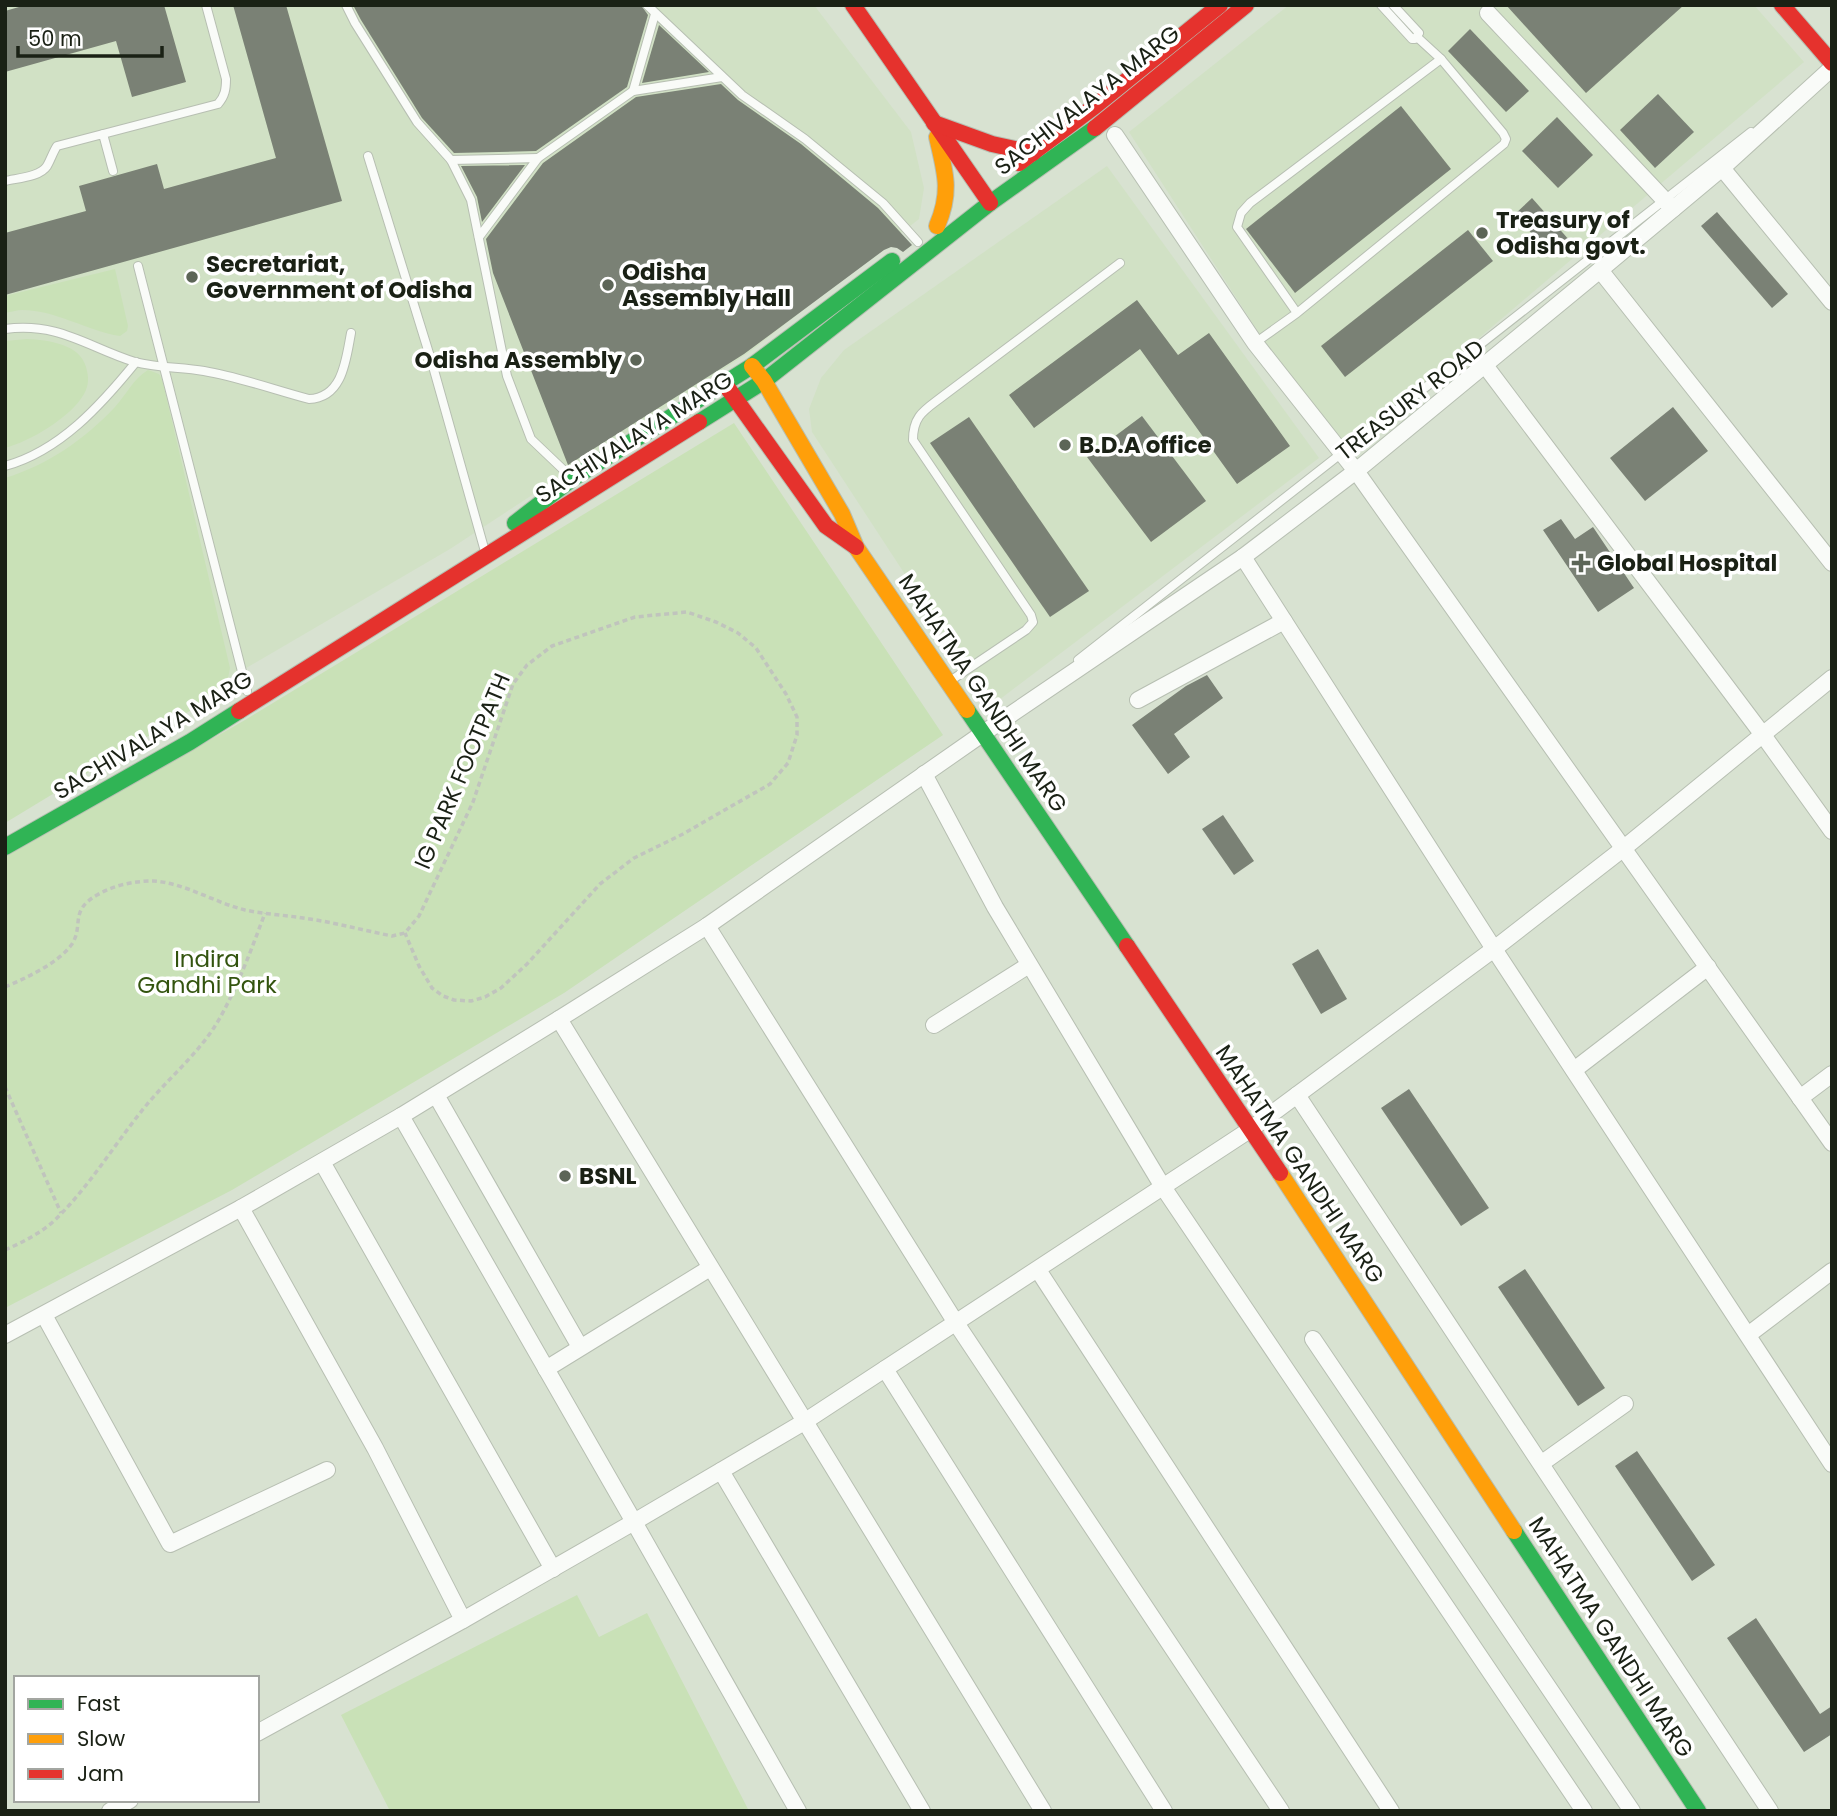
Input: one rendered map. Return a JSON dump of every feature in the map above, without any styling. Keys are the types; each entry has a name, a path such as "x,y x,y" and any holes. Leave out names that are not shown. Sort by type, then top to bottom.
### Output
{"street":[{"path":"853,5 986,197"},
{"name":"SACHIVALAYA MARG","path":"5,847 190,742 764,381 986,197 1033,153 1220,5"},
{"name":"SACHIVALAYA MARG","path":"5,836 484,548 572,479 752,366 937,226 1104,121 1246,5"},
{"path":"5,1335 241,1208 401,1116 707,926 989,729 1243,557 1356,471 1600,270 1669,204 1722,167 1829,68 1782,5"},
{"path":"1488,13 1669,204"},
{"path":"934,123 992,144 1033,153"},
{"path":"934,123 948,184 946,201 937,226"},
{"path":"1115,135 1255,342 1356,471 1832,1143"},
{"path":"1722,167 1832,302"},
{"path":"1600,270 1832,563"},
{"path":"1484,364 1832,831"},
{"name":"MAHATMA GANDHI MARG","path":"752,366 764,381 842,514 856,547 948,683 989,729 1698,1811"},
{"name":"MAHATMA GANDHI MARG","path":"724,384 826,526 856,547"},
{"path":"1243,557 1494,949 1832,1464"},
{"path":"1138,700 1284,621"},
{"path":"259,1732 553,1569 804,1422 1163,1188 1251,1129 1494,949 1763,735 1829,686"},
{"path":"924,774 995,907 1163,1188 1584,1811"},
{"path":"707,926 956,1323 1281,1811"},
{"path":"934,1025 1029,965"},
{"path":"1574,1070 1708,967"},
{"path":"559,1019 1043,1811"},
{"path":"1800,1098 1832,1074"},
{"path":"436,1095 580,1348"},
{"path":"1297,1095 1770,1811"},
{"path":"401,1116 798,1811"},
{"path":"322,1162 553,1569"},
{"path":"241,1208 375,1448 463,1620"},
{"path":"546,1368 710,1268"},
{"path":"1038,1270 1391,1811"},
{"path":"1748,1335 1832,1271"},
{"path":"44,1315 170,1544 327,1470"},
{"path":"1313,1339 1632,1811"},
{"path":"885,1368 1164,1811"},
{"path":"1542,1463 1626,1404"},
{"path":"721,1471 922,1811"},
{"path":"110,1811 126,1802"}],"lane":[{"path":"5,181 41,172 48,165 57,146 218,104 226,89 226,79 206,5"},
{"path":"346,5 417,122 451,160 471,200 507,376 531,439 572,479"},
{"path":"647,5 742,95 806,139 883,203 918,242"},
{"path":"1381,5 1412,39 1417,37"},
{"path":"1393,5 1419,33 1417,37"},
{"path":"633,91 655,14"},
{"path":"1255,342 1297,313 1504,144 1506,139 1503,133 1441,59 1417,37"},
{"path":"1297,313 1237,227 1241,213 1250,203 1441,59"},
{"name":"TREASURY ROAD","path":"989,729 1342,453 1669,204 1829,68"},
{"path":"479,237 538,158 633,91 722,77"},
{"path":"103,134 113,171"},
{"path":"368,156 432,363 484,548"},
{"path":"451,160 538,158"},
{"path":"948,683 1026,630 1033,622 1031,615 913,440 913,424 924,410 1119,263"},
{"path":"138,266 247,691"},
{"path":"5,329 46,329 77,338 136,362 208,371 309,399 320,399 330,391 341,374 351,333"},
{"path":"5,466 42,450 82,422 136,362"}],"path":[{"name":"IG PARK FOOTPATH","path":"687,612 738,633 756,648 786,694 797,717 797,735 788,763 769,784 683,834 634,858 600,884 527,964 501,988 485,998 454,1000 432,988 405,933 419,916 473,802 513,684 527,665 552,646 624,620 687,612"},
{"path":"5,987 62,956 73,942 77,915 84,904 96,895 117,886 156,881 244,910 305,918 392,936 405,933"},
{"path":"5,1250 29,1239 54,1221 89,1181 149,1103 199,1048 220,1018 252,950 265,913"},
{"path":"5,1087 61,1213"}],"shaded area":[{"path":"5,5 814,5 911,132 924,188 919,219 751,351 450,549 5,809"},
{"path":"1289,5 1754,5 1804,62 1347,450 1272,353 1129,132"},
{"name":"B.D.A office","path":"1107,166 1319,458 991,706 812,432 809,409 821,378 844,350"}],"green space":[{"path":"115,269 128,326 127,331 120,336 47,313 22,310 5,313 5,296"},
{"path":"27,339 53,342 77,353 86,367 88,384 78,403 60,419 38,434 5,448 5,341"},
{"path":"148,370 159,374 162,379 230,668 227,683 221,692 5,823 5,478 36,466 65,450 103,419 138,377"},
{"name":"Indira Gandhi Park","path":"734,423 943,735 564,993 232,1190 5,1308 5,857 245,720"},
{"path":"577,1595 599,1637 647,1613 749,1811 390,1811 341,1715"}],"building":[{"path":"26,5 164,5 186,82 132,97 116,41 5,72 5,11"},
{"path":"233,5 286,5 342,201 5,295 5,233 86,211 79,186 157,164 164,189 276,158"},
{"path":"353,5 641,5 648,15 627,87 536,151 454,153 422,118"},
{"path":"1506,5 1684,5 1586,93"},
{"path":"659,25 709,72 642,83"},
{"path":"1470,29 1529,91 1506,112 1448,51"},
{"name":"Odisha Assembly","path":"721,84 738,100 801,144 878,208 912,245 903,252 891,247 884,250 744,354 568,465 493,273 486,239 543,163 636,97"},
{"path":"1658,94 1694,132 1655,168 1620,130"},
{"path":"1401,106 1451,169 1295,293 1246,229"},
{"path":"1557,117 1593,155 1558,188 1522,151"},
{"path":"525,165 482,222 477,197 461,166"},
{"path":"1532,198 1570,241 1552,257 1515,214"},
{"path":"1717,212 1788,294 1772,308 1701,226"},
{"path":"1468,230 1493,261 1345,377 1321,346"},
{"path":"1137,300 1178,355 1209,333 1290,446 1237,484 1140,349 1034,428 1009,395"},
{"path":"1673,407 1708,451 1645,501 1610,458"},
{"path":"1142,416 1206,501 1151,542 1087,457"},
{"path":"969,417 1089,591 1050,617 930,443"},
{"path":"1561,519 1575,539 1593,527 1634,588 1598,612 1543,530"},
{"path":"1207,675 1223,698 1174,734 1190,757 1168,774 1132,725 1186,686"},
{"path":"1223,815 1254,861 1234,875 1202,829"},
{"path":"1318,949 1347,999 1321,1014 1292,964"},
{"path":"1409,1089 1489,1208 1461,1226 1381,1108"},
{"path":"1525,1269 1605,1388 1578,1406 1498,1287"},
{"path":"1637,1451 1715,1565 1692,1581 1615,1466"},
{"path":"1756,1618 1820,1714 1832,1706 1832,1734 1804,1752 1727,1638"}],"traffic: fast":[{"path":"699,422 764,381 990,203 1095,128"},
{"path":"515,523 572,479 752,366 892,261"},
{"path":"967,710 1127,946"},
{"path":"5,847 190,742 239,711"},
{"path":"1514,1531 1698,1811"}],"traffic: slow":[{"path":"937,137 946,182 942,214 937,226"},
{"path":"752,366 764,381 842,514 856,547 967,710"},
{"path":"1280,1173 1514,1531"}],"traffic: jam":[{"path":"853,5 990,203"},
{"path":"1019,163 1095,106 1220,5"},
{"path":"1095,128 1246,5"},
{"path":"1782,5 1832,63"},
{"path":"934,123 992,144 1033,153"},
{"path":"727,387 826,526 856,547"},
{"path":"239,711 699,422"},
{"path":"1127,946 1280,1173"}],"place":[{"name":"Treasury of Odisha govt.","path":"1482,233"},
{"name":"Secretariat, Government of Odisha","path":"192,277"},
{"name":"Odisha Assembly Hall","path":"608,285"},
{"name":"Odisha Assembly","path":"636,360"},
{"name":"B.D.A office","path":"1065,445"},
{"name":"Global Hospital","path":"1581,563"},
{"name":"BSNL","path":"565,1176"}]}
